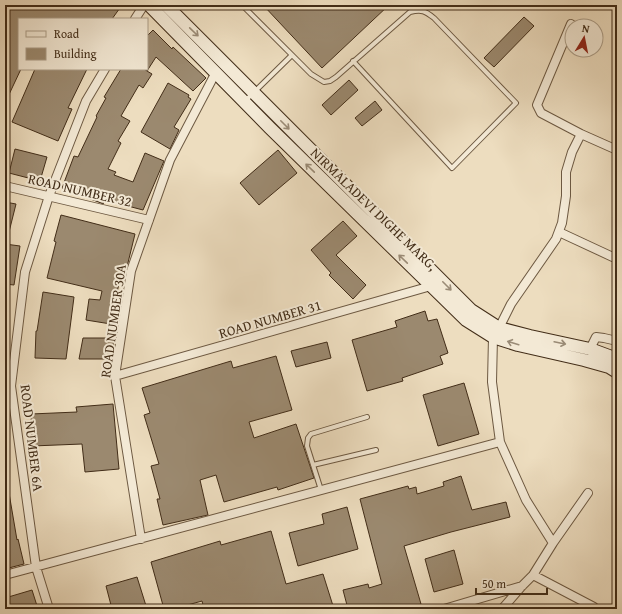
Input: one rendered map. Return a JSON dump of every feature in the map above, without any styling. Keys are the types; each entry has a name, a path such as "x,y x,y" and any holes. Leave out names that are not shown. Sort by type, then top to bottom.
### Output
{"main road":[{"name":"NIRMALADEVI DIGHE MARG,","path":"149,5 215,74 466,320 496,332 518,345 603,365 617,372"},
{"name":"NIRMALADEVI DIGHE MARG,","path":"166,5 207,44 471,310 496,332 530,336 590,349 617,359"}],"street":[{"path":"136,18 144,5"},
{"path":"564,41 538,105 541,113 581,134 617,149"},
{"name":"ROAD NUMBER 6A","path":"49,609 36,567 11,386 25,272 49,196 86,101 104,70"},
{"name":"ROAD NUMBER 30A","path":"141,539 115,376 131,271 170,160 215,74"},
{"path":"553,543 526,500 500,442 492,382 496,332 510,304 556,240 562,223 566,196 566,172 572,152 581,134"},
{"name":"ROAD NUMBER 32","path":"5,186 149,220"},
{"path":"559,232 617,259"},
{"name":"ROAD NUMBER 31","path":"115,376 431,286"},
{"path":"590,349 596,337 617,341"},
{"path":"5,575 500,442"},
{"path":"502,609 533,575 553,543 588,493"},
{"path":"533,575 594,607 594,609"},
{"path":"444,609 522,586"}],"lane":[{"path":"242,5 311,74 324,82 330,81 353,61 410,12 419,10 426,12 434,18 516,103 452,168 353,61"},
{"path":"244,102 292,55"},
{"path":"321,490 307,446 308,438 311,434 367,417"},
{"path":"313,465 376,450"}],"building":[{"path":"5,5 122,5 113,18 18,18 18,70 21,70 5,103"},
{"path":"263,5 389,5 322,68"},
{"path":"524,17 534,26 494,67 484,58"},
{"path":"153,30 172,49 173,47 206,78 193,91 156,57 148,69 148,35"},
{"path":"35,70 87,70 68,108 72,109 58,141 12,122"},
{"path":"120,70 146,70 152,74 143,88 139,85 121,116 130,121 118,141 121,143 108,169 116,172 114,175 133,182 145,153 164,161 143,210 105,200 103,204 62,188 74,156 78,157 97,117 96,116 106,98 104,97"},
{"path":"349,80 358,90 331,115 322,105"},
{"path":"168,83 189,95 188,97 191,99 174,127 179,130 170,149 141,132"},
{"path":"375,101 382,110 362,126 355,118"},
{"path":"15,149 47,157 40,181 9,173"},
{"path":"278,150 297,173 259,205 240,183"},
{"path":"5,202 16,204 8,236 5,235"},
{"path":"61,215 135,234 125,275 121,274 115,302 121,303 117,325 86,320 89,299 100,300 102,291 47,278"},
{"path":"343,221 357,236 336,255 366,285 353,299 329,275 331,273 311,250"},
{"path":"5,244 20,246 14,285 5,284"},
{"path":"43,292 74,297 66,359 35,358 36,331"},
{"path":"425,311 428,321 437,319 448,353 440,356 443,364 402,378 403,381 367,391 352,340 397,327 395,321"},
{"path":"83,338 114,338 112,359 79,359"},
{"path":"327,342 331,358 296,367 291,351"},
{"path":"276,356 292,410 249,422 254,438 296,424 314,478 278,490 277,487 224,502 216,475 200,480 208,515 163,525 157,499 160,499 151,466 159,464 144,415 150,413 142,388 231,361 233,368"},
{"path":"464,383 479,434 438,446 423,395"},
{"path":"113,404 119,469 85,472 82,444 32,446 31,414 77,412 76,407"},
{"path":"461,476 472,510 506,502 510,517 404,546 421,604 404,609 348,609 343,590 368,584 369,588 382,584 360,499 408,486 409,489 416,487 417,494 444,486 443,482"},
{"path":"5,493 9,493 17,540 18,539 24,564 5,569"},
{"path":"347,507 358,549 298,566 289,533 324,524 322,514"},
{"path":"271,531 286,584 323,574 334,609 204,609 202,601 173,609 164,609 151,562 220,541 221,545"},
{"path":"454,550 463,584 434,592 425,559"},
{"path":"137,577 147,609 112,609 106,586"},
{"path":"32,590 38,609 5,609 5,598"}]}
